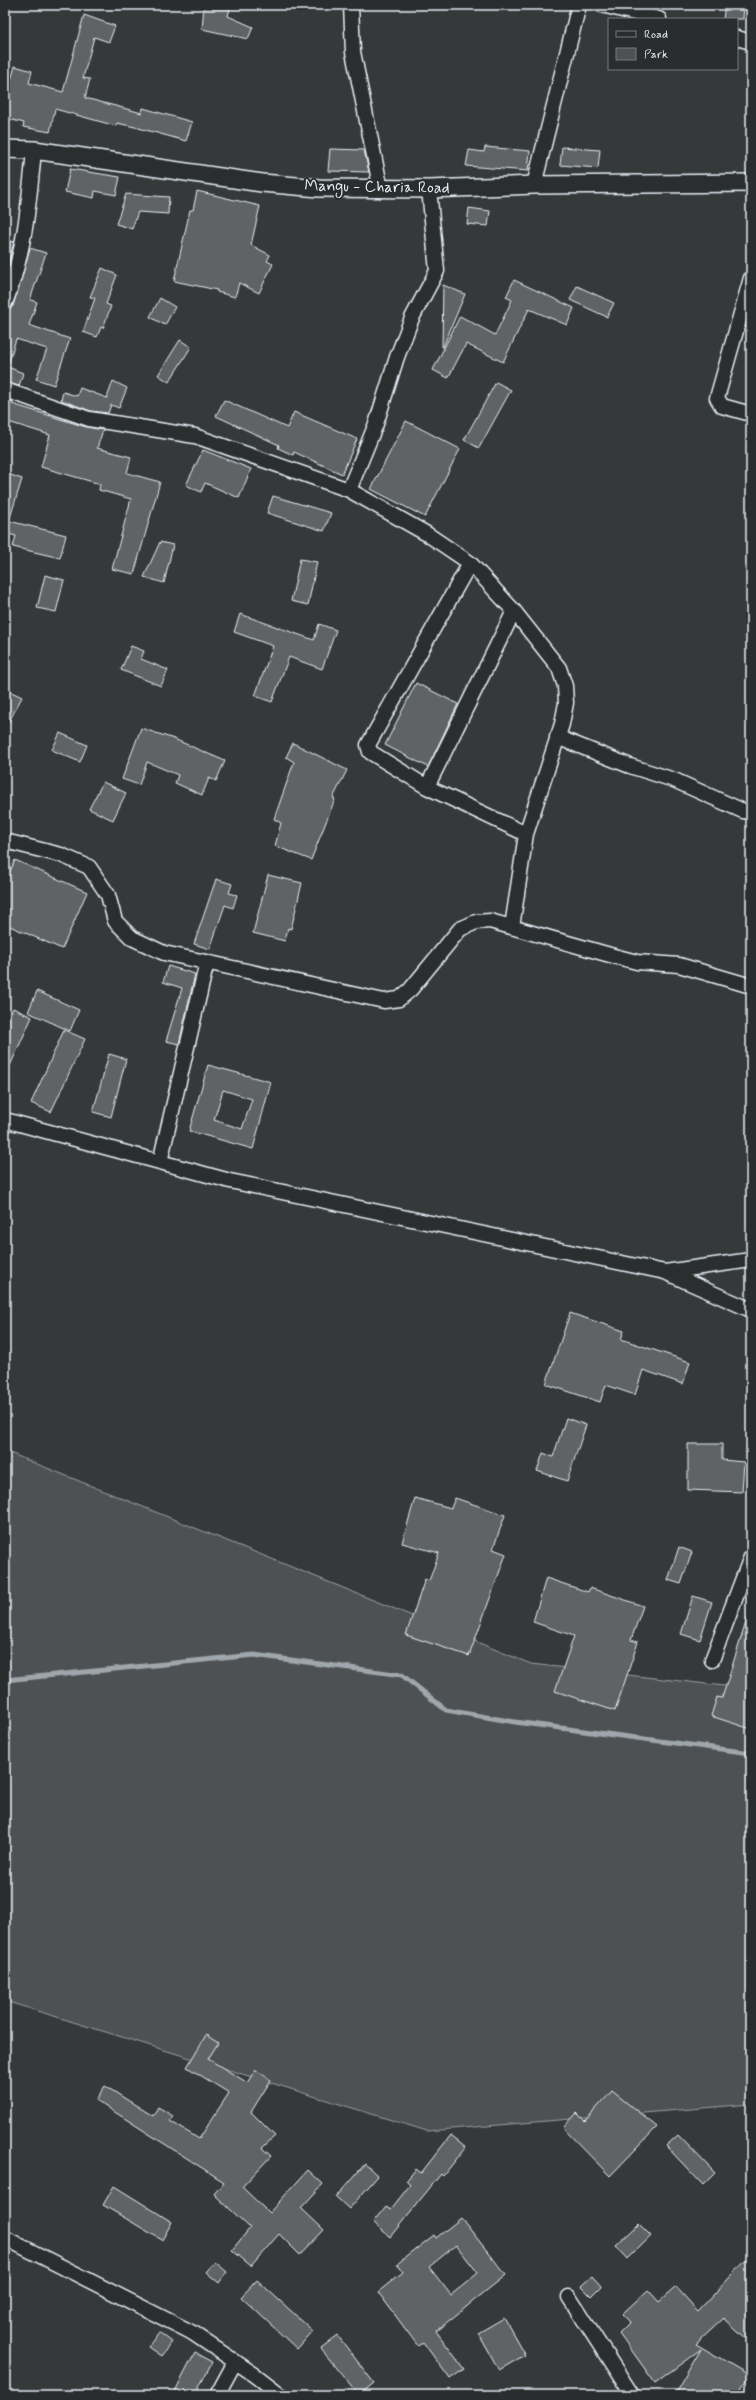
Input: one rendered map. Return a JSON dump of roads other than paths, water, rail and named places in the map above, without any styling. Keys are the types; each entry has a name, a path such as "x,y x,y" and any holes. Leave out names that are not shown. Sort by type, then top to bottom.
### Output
{"street":[{"path":"351,5 353,52 380,190"},
{"path":"534,185 579,5"},
{"path":"602,5 655,18"},
{"path":"738,38 751,42"},
{"name":"Mangu - Charia Road","path":"5,149 34,150 262,183 318,188 429,190 534,185 751,183"},
{"path":"5,303 13,282 25,239 34,150"},
{"path":"349,490 376,424 397,357 412,318 437,271 429,190"},
{"path":"751,278 717,398 722,406 751,414"},
{"path":"5,390 89,419 195,436 349,490 427,534 470,563 514,611 559,668 565,686 566,704 526,834 512,927"},
{"path":"470,563 368,745 370,752 427,787 526,834"},
{"path":"427,787 514,611"},
{"path":"557,737 630,766 674,780 742,811 751,812"},
{"path":"5,841 61,855 89,867 108,895 115,921 132,938 164,953 384,1002 399,999 410,990 460,929 476,922 490,921 637,962 679,965 751,986"},
{"path":"160,1162 207,962"},
{"path":"5,1120 230,1181 665,1272 751,1310"},
{"path":"665,1272 751,1260"},
{"path":"712,1660 751,1558"},
{"path":"5,2238 191,2332 236,2362 280,2395"},
{"path":"569,2297 632,2395"},
{"path":"217,2395 236,2362"}],"waterway":[{"path":"5,1680 254,1655 402,1675 446,1710 515,1722 751,1753"}]}
